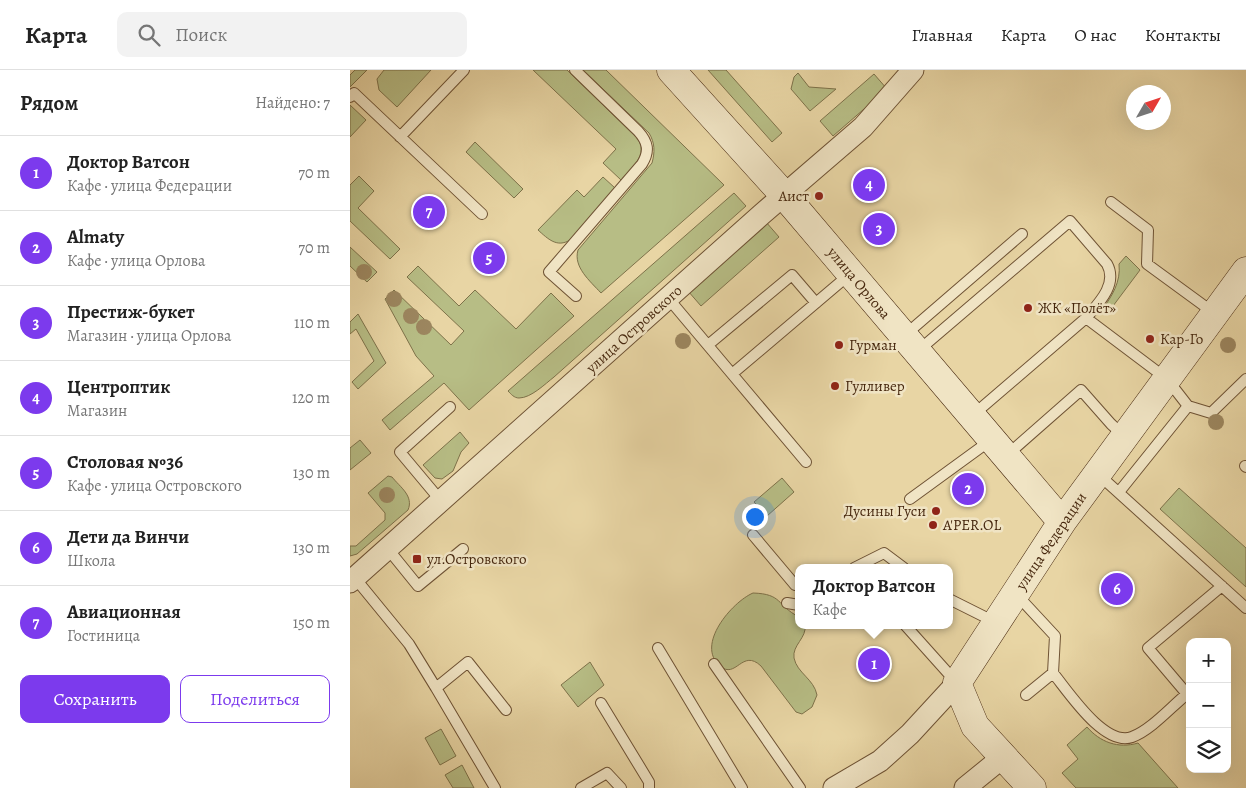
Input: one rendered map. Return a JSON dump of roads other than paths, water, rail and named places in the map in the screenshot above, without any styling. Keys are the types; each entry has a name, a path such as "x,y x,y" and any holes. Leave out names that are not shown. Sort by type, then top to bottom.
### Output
{"main road":[{"name":"улица Орлова","path":"671,70 784,195 1062,522"},
{"name":"улица Федерации","path":"956,683 1062,522 1246,271"},
{"path":"956,683 975,726 1032,788"}],"street":[{"name":"улица Островского","path":"353,580 862,127 912,70"},
{"name":"улица Федерации","path":"834,788 880,761 910,734 956,683"},
{"path":"965,788 1003,757"}],"lane":[{"path":"400,136 464,70"},
{"path":"575,70 645,138 648,147 647,156 642,164 549,272 576,296"},
{"path":"350,97 354,93 482,214"},
{"path":"1111,202 1148,230 1147,264 1215,314"},
{"path":"911,344 1070,221 1107,264 1112,278 1108,289 1086,318 972,416"},
{"path":"911,344 1022,234"},
{"path":"708,345 792,274 816,303"},
{"path":"732,374 851,274"},
{"path":"668,298 806,462"},
{"path":"1086,318 1167,379 1188,406 1211,413 1246,379"},
{"path":"910,499 999,447 1081,390 1125,437"},
{"path":"1119,492 1188,406"},
{"path":"441,501 400,452 450,407"},
{"path":"1098,473 1246,608"},
{"path":"752,536 795,585"},
{"path":"388,549 418,586 463,549"},
{"path":"862,564 884,553 899,564"},
{"path":"353,580 410,644 495,788"},
{"path":"1015,593 1054,636 1053,672 1092,721 1116,736 1131,738 1144,730 1187,694 1148,648 1222,586"},
{"path":"953,601 996,622"},
{"path":"787,603 795,605"},
{"path":"909,629 956,683"},
{"path":"658,648 742,788"},
{"path":"436,688 468,662 506,710"},
{"path":"714,664 800,788"},
{"path":"1026,695 1053,672"},
{"path":"601,703 649,782 649,788"},
{"path":"581,788 607,773 621,788"}],"place":[{"name":"Центроптик","path":"869,185"},
{"name":"Аист","path":"819,196"},
{"name":"Авиационная","path":"429,212"},
{"name":"Престиж-букет","path":"879,229"},
{"name":"Столовая №36","path":"489,258"},
{"name":"ЖК «Полёт»","path":"1028,308"},
{"name":"Кар-Го","path":"1150,339"},
{"name":"Гурман","path":"839,345"},
{"name":"Гулливер","path":"835,386"},
{"name":"Almaty","path":"968,489"},
{"name":"Дусины Гуси","path":"936,511"},
{"name":"A'PER.OL","path":"933,525"},
{"name":"ул.Островского","path":"417,559"},
{"name":"Дети да Винчи","path":"1117,589"},
{"name":"Доктор Ватсон","path":"874,664"}]}
